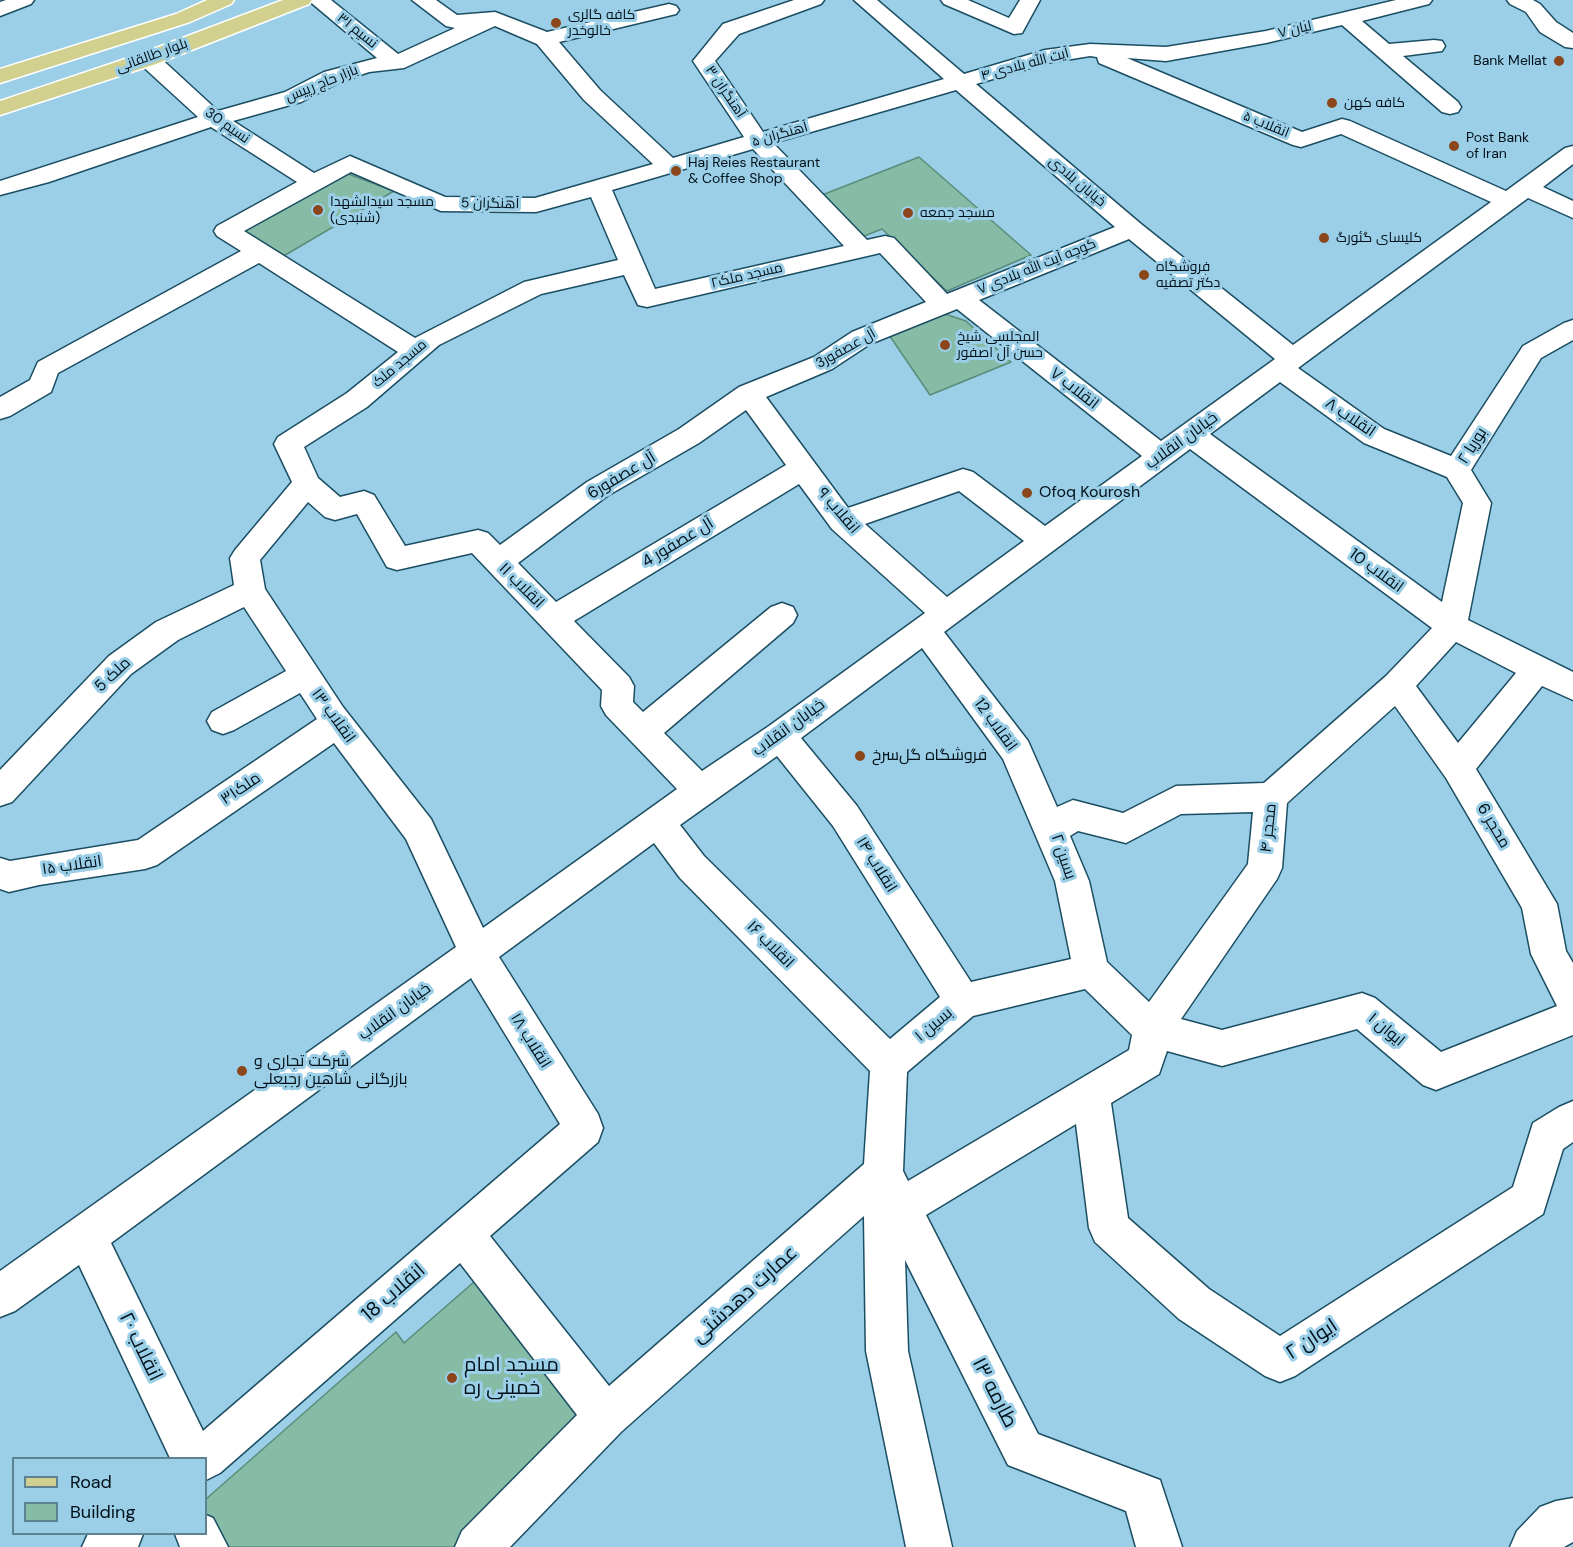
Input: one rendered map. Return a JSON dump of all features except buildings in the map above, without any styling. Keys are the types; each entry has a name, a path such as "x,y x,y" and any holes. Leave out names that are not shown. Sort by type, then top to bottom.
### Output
{"main road":[{"name":"بلوار طالقانی","path":"0,76 183,18 224,0"},
{"name":"بلوار طالقانی","path":"0,108 148,59 302,0"}],"street":[{"path":"0,10 24,0"},
{"name":"نسیم ۳۱","path":"318,0 396,63"},
{"path":"422,0 453,22 495,18 545,39 592,95 669,166"},
{"name":"آهنگران ۳","path":"758,141 704,61 731,29 814,0"},
{"name":"خیابان بلادی","path":"864,0 1287,365"},
{"path":"951,0 1014,28"},
{"path":"1024,64 1014,28 1030,0"},
{"name":"لیان ۷","path":"1090,50 1166,54 1266,37 1422,0"},
{"path":"1517,0 1533,8 1548,27 1573,42"},
{"path":"545,39 664,5"},
{"name":"بازار حاج رپیس","path":"0,188 63,170 214,119 293,97 332,76 367,66 396,63 495,18"},
{"path":"1346,18 1450,107"},
{"path":"1384,51 1434,46"},
{"name":"آیت الله بلادی ۴","path":"960,83 1024,64 1090,50"},
{"name":"انقلاب ۵","path":"1090,50 1301,140 1342,126 1518,194 1573,212"},
{"name":"نسیم 30","path":"148,59 214,119 314,183"},
{"name":"آهنگران ۵","path":"600,187 960,83"},
{"path":"758,141 862,250"},
{"name":"خیابان انقلاب","path":"0,1296 700,791 780,736 1573,153"},
{"name":"آهنگران 5","path":"314,183 350,163 441,204 536,205 600,187"},
{"path":"314,183 226,231 416,351"},
{"name":"مسجد ملک۲","path":"600,187 647,299 885,244 951,302"},
{"name":"کوچه آیت الله بلادی ۷","path":"951,302 1132,229"},
{"path":"0,409 40,386 47,368 259,252"},
{"name":"مسجد ملک","path":"307,484 288,444 357,400 430,339 533,288 632,265"},
{"name":"آل عصفور3","path":"749,394 823,363 861,338 951,302"},
{"name":"انقلاب ۷","path":"951,302 1161,456"},
{"name":"بوریا ۲","path":"1452,626 1478,502 1457,470 1532,352 1573,328"},
{"name":"انقلاب ۸","path":"1287,365 1374,436 1457,470"},
{"name":"انقلاب ۹","path":"749,394 842,521 934,621"},
{"name":"آل عصفور6","path":"498,562 597,489 689,436 749,394"},
{"name":"انقلاب 10","path":"1191,435 1452,626 1573,687"},
{"name":"آل عصفور 4","path":"553,619 803,468"},
{"path":"842,521 963,479 1044,541"},
{"name":"انقلاب ۱۱","path":"307,484 335,509 364,502 397,559 478,542 618,686 617,706 700,791"},
{"name":"انقلاب ۱۳","path":"307,484 245,558 250,591 337,723 419,829 477,954"},
{"name":"ملک 5","path":"0,792 120,665 167,632 250,591"},
{"path":"642,732 782,615"},
{"name":"انقلاب 12","path":"934,621 1016,751 1051,831"},
{"name":"محجر ۴","path":"1152,1029 1265,868 1271,797 1397,685 1452,626"},
{"path":"1458,768 1536,670"},
{"path":"223,721 304,676"},
{"name":"محجر 6","path":"1397,685 1458,768 1539,904 1549,954 1573,999"},
{"name":"ملک۳۱","path":"145,854 337,723"},
{"name":"انقلاب ۱۴","path":"780,736 845,816 963,1001"},
{"name":"بسین ۲","path":"1091,971 1072,881 1051,831 1073,815 1126,828 1176,800 1271,797"},
{"name":"انقلاب ۱۶","path":"658,822 692,867 889,1064"},
{"name":"انقلاب ۱۵","path":"0,873 9,877 39,870 145,854"},
{"name":"انقلاب ۱۸","path":"477,954 584,1128"},
{"path":"1091,971 1152,1029"},
{"name":"بسین ۱","path":"889,1064 963,1001 1091,971"},
{"name":"ایوان ۱","path":"1152,1029 1222,1048 1362,1010 1436,1072 1573,1017"},
{"name":"عمارت دهدشتی","path":"478,1547 606,1418 892,1190 1091,1093 1146,1061 1152,1029"},
{"path":"889,1064 892,1190 887,1351 929,1547"},
{"name":"ایوان ۲","path":"1091,1093 1109,1228 1194,1304 1280,1361 1529,1200 1547,1137 1573,1120"},
{"name":"انقلاب 18","path":"206,1457 584,1128"},
{"name":"طارمه ۱۳","path":"892,1190 1023,1450 1144,1496 1159,1547"},
{"path":"462,1233 606,1418"},
{"name":"انقلاب ۲۰","path":"86,1236 193,1457"},
{"path":"1533,1547 1556,1523 1573,1520"},
{"path":"105,1547 119,1535"}],"place":[{"name":"کافه گالری خالوخدر","path":"556,23"},
{"name":"Bank Mellat","path":"1559,61"},
{"name":"کافه کهن","path":"1332,103"},
{"name":"Post Bank of Iran","path":"1454,146"},
{"name":"Haj Reies Restaurant & Coffee Shop","path":"676,171"},
{"name":"مسجد سیدالشهدا (شنبدی)","path":"318,210"},
{"name":"مسجد جمعه","path":"908,213"},
{"name":"کلیسای گئورگ","path":"1324,238"},
{"name":"فروشگاه دکتر تصفیه","path":"1144,275"},
{"name":"المجلسی شیخ حسن آل اصفور","path":"945,345"},
{"name":"Ofoq Kourosh","path":"1027,493"},
{"name":"فروشگاه گل‌سرخ","path":"860,756"},
{"name":"شرکت تجاری و بازرگانی شاهین رجبعلی","path":"242,1071"},
{"name":"مسجد امام خمینی ره","path":"452,1378"}]}
